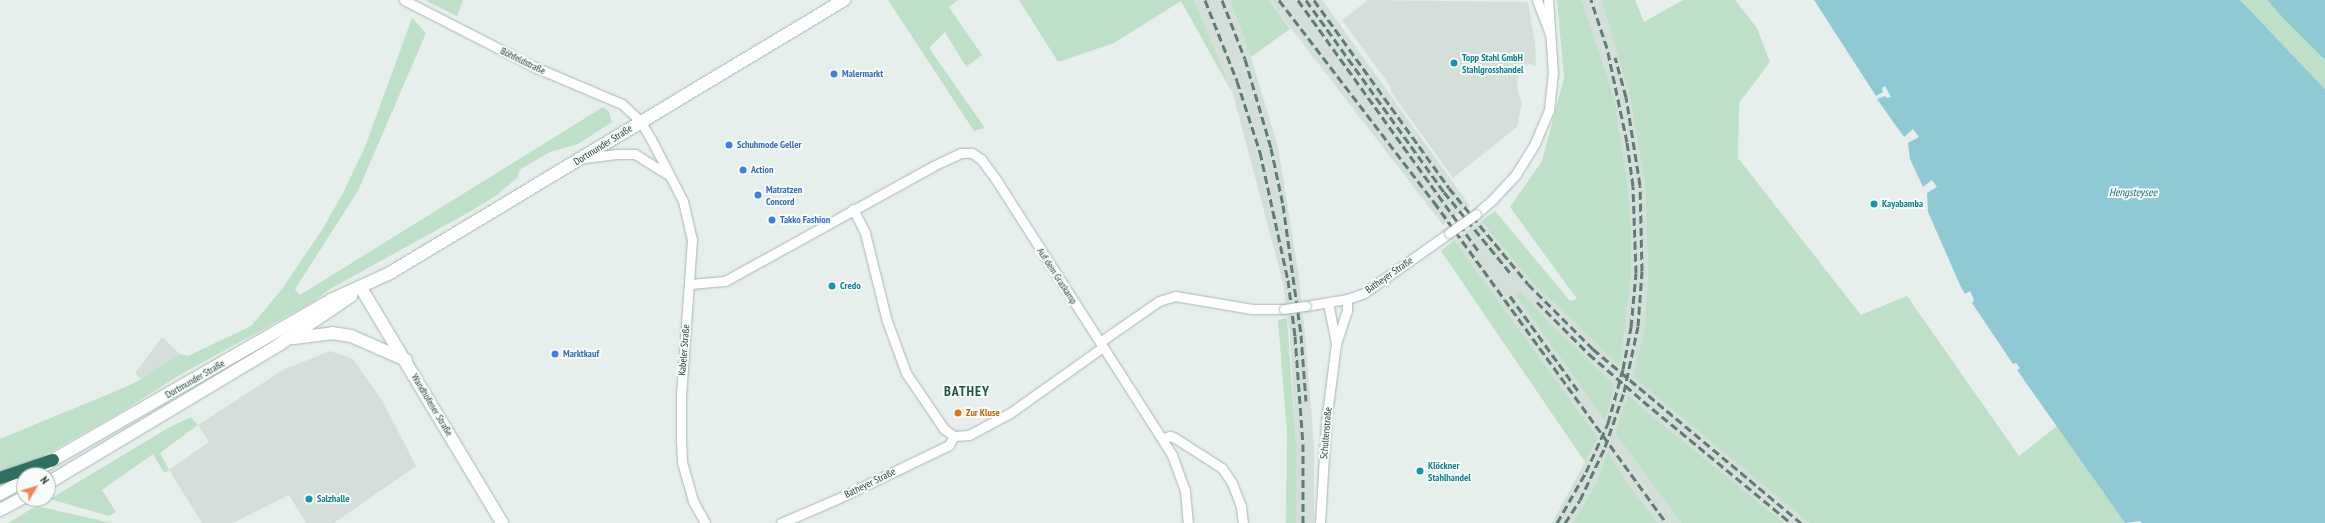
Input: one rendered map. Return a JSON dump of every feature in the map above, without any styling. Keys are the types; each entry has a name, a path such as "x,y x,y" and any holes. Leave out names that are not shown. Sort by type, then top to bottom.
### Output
{"highway":[{"path":"0,478 53,460"}],"main road":[{"name":"Dortmunder Straße","path":"44,467 53,460 331,300 361,288 583,158 844,0"},
{"name":"Dortmunder Straße","path":"56,478 280,344 335,309 361,288"},
{"name":"Wandhofener Straße","path":"361,288 406,360 502,523"},
{"path":"280,344 299,336 332,333 364,340 406,360"},
{"path":"0,494 16,485"},
{"path":"0,510 16,501"}],"street":[{"name":"Böhfeldstraße","path":"404,0 537,68 622,104 641,122"},
{"name":"Batheyer Straße","path":"1538,0 1550,34"},
{"name":"Batheyer Straße","path":"781,523 840,498 949,445 954,436 969,435 1010,413 1159,301 1175,296 1252,309 1284,309 1328,303 1347,299 1364,293 1476,214 1493,199 1516,174 1542,127 1552,90 1550,34 1552,24 1548,0"},
{"name":"Kabeler Straße","path":"641,122 672,177 690,224 693,246 681,404 682,462 693,501 705,523"},
{"name":"Auf dem Graskamp","path":"690,284 724,281 853,209 951,157 972,153 981,159 995,178 1163,438 1181,475 1188,523"},
{"path":"583,158 615,154 635,154 650,161 672,177"},
{"path":"853,209 865,233 898,352 906,373 923,401 944,429 954,436"},
{"name":"Schultenstraße","path":"1320,523 1326,422 1336,344 1347,311 1347,299"},
{"name":"Schultenstraße","path":"1328,303 1336,344"},
{"path":"1163,438 1170,436 1175,438 1222,468 1232,483 1241,507 1243,523"}],"shaded area":[{"path":"1194,0 1230,0 1251,57 1278,147 1298,271 1305,334 1314,444 1314,523 1296,523 1296,444 1290,337 1283,283 1233,94"},
{"path":"1269,0 1322,0 1470,206 1443,225"},
{"path":"1368,0 1528,2 1535,44 1536,67 1530,64 1523,67 1517,79 1518,93 1522,102 1517,127 1453,178 1391,92 1391,87 1342,20"},
{"path":"1582,0 1602,0 1616,40 1630,96 1645,185 1648,272 1645,326 1633,377 1809,523 1784,523 1628,396 1615,433 1681,523 1658,523 1625,480 1608,452 1597,482 1573,523 1552,523 1598,438 1454,240 1481,221 1531,281 1620,366 1631,229 1628,187 1615,101","holes":["1520,291 1552,326 1615,385 1605,419 1543,333"]},
{"path":"162,337 180,354 142,380 135,373"},
{"path":"330,351 353,359 382,400 416,466 334,523 306,523 289,495 233,523 202,523 169,470 209,442 198,425 283,370"}],"green space":[{"path":"425,0 463,0 457,16"},
{"path":"888,0 958,0 949,7 982,55 966,67 945,32 929,48 985,128 974,131"},
{"path":"1019,0 1194,0 1233,94 1181,1 1114,43 1058,62"},
{"path":"1230,0 1269,0 1290,29 1251,57"},
{"path":"1557,0 1582,0 1615,101 1628,187 1631,229 1631,273 1620,366 1531,281 1481,221 1495,211 1570,301 1577,299 1510,207 1542,161 1564,78"},
{"path":"1602,0 1635,0 1644,22 1683,0 1735,0 1757,28 1770,62 1739,103 1738,158 1861,315 1907,296 2019,456 2057,426 2125,523 1809,523 1633,377 1645,326 1648,272 1645,185 1630,96"},
{"path":"2240,0 2267,0 2325,60 2325,89"},
{"path":"412,18 426,33 358,191 295,289 300,295 603,107 609,112 612,122 578,144 550,152 519,170 518,177 497,195 471,211 330,289 313,302 183,373 116,415 41,457 0,473 0,439 121,389 142,379 180,354 188,356 251,326 282,289 322,230 344,191 365,147"},
{"path":"1454,240 1598,438 1585,462 1441,251"},
{"path":"1520,291 1552,326 1615,385 1605,420 1515,294"},
{"path":"1287,318 1296,444 1296,523 1286,523 1287,434 1278,320"},
{"path":"1628,395 1784,523 1681,523 1615,433"},
{"path":"191,417 198,425 160,453 169,470 164,473 153,454 102,490 116,512 109,516 56,501 56,495 168,428"},
{"path":"1608,451 1625,480 1658,523 1573,523 1597,482"},
{"path":"34,507 40,507 112,523 8,523"}],"water":[{"name":"Hengsteysee","path":"1814,0 2240,0 2325,89 2325,523 2142,523 2140,521 2125,523 2017,370 2020,368 2016,363 2013,364 1972,303 1974,300 1970,291 1965,294 1928,212 1927,193 1937,187 1932,180 1923,187 1910,159 1908,143 1919,137 1913,129 1904,137 1877,99 1885,96 1887,98 1891,97 1885,86 1882,88 1883,92 1876,96"},
{"path":"2267,0 2325,0 2325,60 2285,20"}],"railway":[{"path":"1205,0 1237,81 1260,152 1288,280 1295,336 1303,444 1303,523"},
{"path":"1222,0 1245,59 1271,148 1283,205 1301,335 1306,401"},
{"path":"1279,0 1434,202 1666,523"},
{"path":"1298,0 1479,252"},
{"path":"1306,0 1444,192 1512,275"},
{"path":"1314,0 1449,188 1528,284 1593,349 1801,523"},
{"path":"1557,523 1586,472 1608,423 1623,369 1631,327 1636,273 1633,186 1627,142 1607,48 1591,0"},
{"path":"1565,523 1580,500 1605,447 1624,392 1638,326 1642,271 1640,185 1626,97 1615,57"},
{"path":"1510,296 1579,392"},
{"path":"1537,302 1589,354 1643,401 1791,523"}],"place":[{"name":"Topp Stahl GmbH Stahlgrosshandel","path":"1454,63"},
{"name":"Malermarkt","path":"834,74"},
{"name":"Schuhmode Geller","path":"729,145"},
{"name":"Action","path":"743,170"},
{"name":"Matratzen Concord","path":"758,195"},
{"name":"Kayabamba","path":"1874,204"},
{"name":"Takko Fashion","path":"772,220"},
{"name":"Credo","path":"832,286"},
{"name":"Marktkauf","path":"555,354"},
{"name":"Zur Kluse","path":"958,413"},
{"name":"Klöckner Stahlhandel","path":"1420,471"},
{"name":"Salzhalle","path":"309,499"}],"district":[{"name":"BATHEY","path":"967,391"}]}
